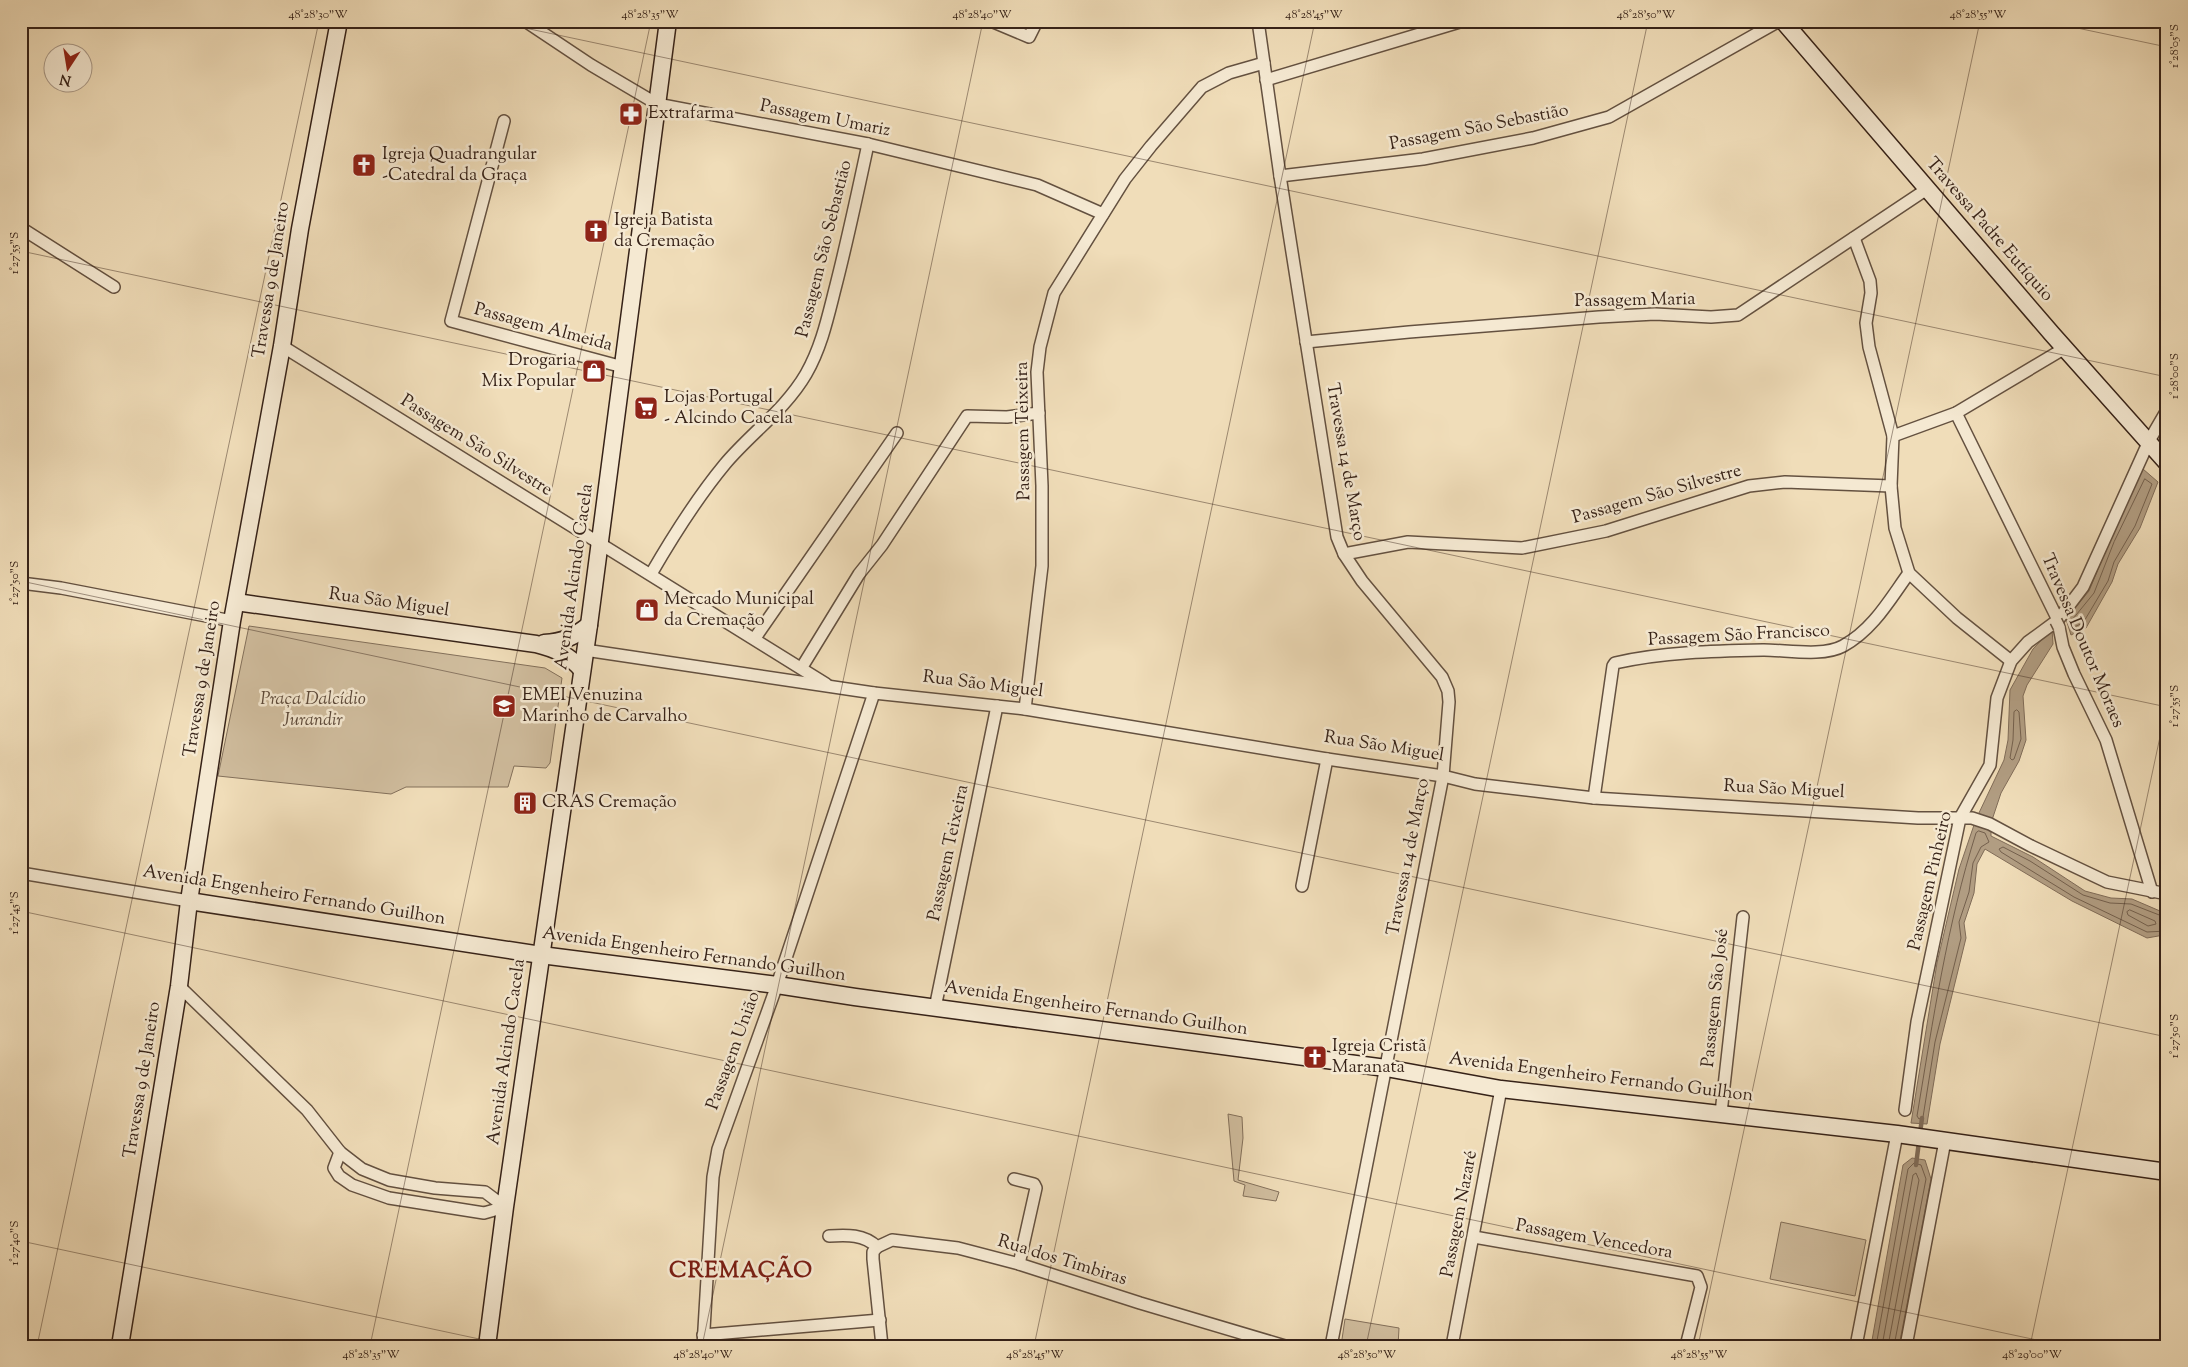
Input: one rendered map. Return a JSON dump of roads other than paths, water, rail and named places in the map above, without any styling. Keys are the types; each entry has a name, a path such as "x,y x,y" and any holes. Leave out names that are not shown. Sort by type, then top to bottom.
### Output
{"main road":[{"name":"Travessa 9 de Janeiro","path":"120,1346 179,986 189,901 232,621 282,346 300,228 339,21"},
{"name":"Avenida Alcindo Cacela","path":"487,1346 505,1207 590,625 668,21"},
{"name":"Travessa Padre Eutíquio","path":"1781,21 2064,348 2167,463"},
{"name":"Rua São Miguel","path":"236,602 536,644 572,658 582,670"},
{"name":"Rua São Miguel","path":"536,644 564,641 590,625"},
{"name":"Avenida Engenheiro Fernando Guilhon","path":"189,901 542,955 1386,1068 1501,1089 1897,1134 2167,1172"}],"street":[{"name":"Passagem Umariz","path":"525,21 591,66 657,104 868,144 1036,185 1103,214"},
{"path":"992,21 1029,37 1037,21"},
{"name":"Travessa 14 de Março","path":"1258,21 1280,176 1337,537 1344,554 1362,581 1442,677 1448,690 1449,702 1443,776 1331,1346"},
{"path":"1266,80 1464,21"},
{"name":"Passagem São Sebastião","path":"1280,176 1423,159 1533,138 1609,117 1781,21"},
{"name":"Passagem Teixeira","path":"1025,709 1042,566 1042,495 1037,372 1040,347 1054,293 1103,214 1151,146 1202,87 1229,73 1264,63"},
{"name":"Passagem Almeida","path":"504,121 451,321 623,367"},
{"name":"Passagem São Sebastião","path":"651,574 680,523 726,464 784,406 805,376 816,355 826,327 847,245 868,144"},
{"name":"Passagem Maria","path":"1306,342 1437,329 1599,317 1655,314 1711,317 1738,315 1927,189"},
{"path":"21,228 114,287"},
{"path":"1854,238 1870,282 1871,293 1866,323 1869,347 1893,436 1891,486 1895,528 1909,573 1957,618 2011,661"},
{"name":"Passagem São Silvestre","path":"282,346 830,686"},
{"path":"1893,436 1956,413 2064,348"},
{"name":"Passagem Pinheiro","path":"1905,1110 1917,1022 1966,818 1990,764 1997,698 2011,661 2028,642 2058,623 2088,579 2149,441 2167,410"},
{"path":"802,667 859,574 882,545 967,416 1007,417 1039,413"},
{"name":"Travessa Doutor Moraes","path":"1956,413 2058,623 2063,647 2074,674 2106,740 2152,892"},
{"path":"755,638 897,434"},
{"name":"Passagem São Silvestre","path":"1344,554 1408,542 1522,548 1606,531 1749,486 1785,482 1891,486"},
{"name":"Passagem São Francisco","path":"1594,798 1613,666 1615,663 1664,655 1734,651 1831,652 1844,646 1877,618 1909,573"},
{"path":"21,583 61,588 232,621"},
{"name":"Rua São Miguel","path":"585,650 874,693 1025,709 1327,759 1443,776 1475,784 1594,798 1918,818 1966,818 1990,824 2031,846 2107,882 2167,894"},
{"name":"Passagem União","path":"703,1340 713,1177 718,1149 777,985 874,693"},
{"name":"Passagem Teixeira","path":"935,1008 997,706"},
{"path":"1302,886 1327,759"},
{"name":"Avenida Engenheiro Fernando Guilhon","path":"21,872 189,901"},
{"name":"Passagem São José","path":"1721,1113 1742,917"},
{"path":"179,986 307,1110 340,1152 362,1169 389,1180 434,1188 486,1192 505,1207"},
{"name":"Passagem Nazaré","path":"1452,1346 1501,1089"},
{"path":"1856,1346 1897,1134"},
{"path":"1906,1346 1945,1141"},
{"path":"340,1152 334,1168 336,1174 352,1185 378,1196 484,1213 505,1207"},
{"path":"1014,1178 1034,1184 1036,1188 1019,1264"},
{"path":"829,1236 850,1235 869,1239 877,1247 873,1252 872,1259 882,1346"},
{"name":"Passagem Vencedora","path":"1474,1237 1697,1276 1701,1287 1686,1346"},
{"name":"Rua dos Timbiras","path":"877,1247 892,1240 958,1248 1019,1264 1140,1303 1285,1346"},
{"path":"703,1340 880,1320"}],"water":[{"path":"2143,469 2158,482 2140,528 2118,564 2112,582 2086,628 2071,635 2066,619 2089,591"},
{"path":"2052,629 2053,644 2027,685 2023,696 2026,740 2019,761 2001,793 1992,820 1978,815 2004,760 2008,740 2010,690 2033,649"},
{"path":"1974,825 1991,828 1991,836 2033,857 2085,891 2111,898 2132,899 2167,914 2167,937 2164,935 2147,938 2072,901 1985,849 1977,864 1974,893 1964,923 1966,938 1940,1044 1927,1124 1911,1123 1937,963 1959,869"},
{"path":"1912,1158 1925,1160 1931,1179 1899,1346 1871,1346 1903,1165"}],"waterway":[{"path":"1916,1165 1922,1118"}],"place":[{"name":"Extrafarma","path":"631,114"},
{"name":"Igreja Quadrangular -Catedral da Graça","path":"364,165"},
{"name":"Igreja Batista da Cremação","path":"596,231"},
{"name":"Drogaria Mix Popular","path":"594,371"},
{"name":"Lojas Portugal - Alcindo Cacela","path":"646,408"},
{"name":"Mercado Municipal da Cremação","path":"647,610"},
{"name":"EMEI Venuzina Marinho de Carvalho","path":"504,706"},
{"name":"CRAS Cremação","path":"525,803"},
{"name":"Igreja Cristã Maranata","path":"1315,1057"}],"district":[{"name":"CREMAÇÃO","path":"741,1272"}],"park label":[{"name":"Praça Dalcídio Jurandir","path":"313,710"}]}
